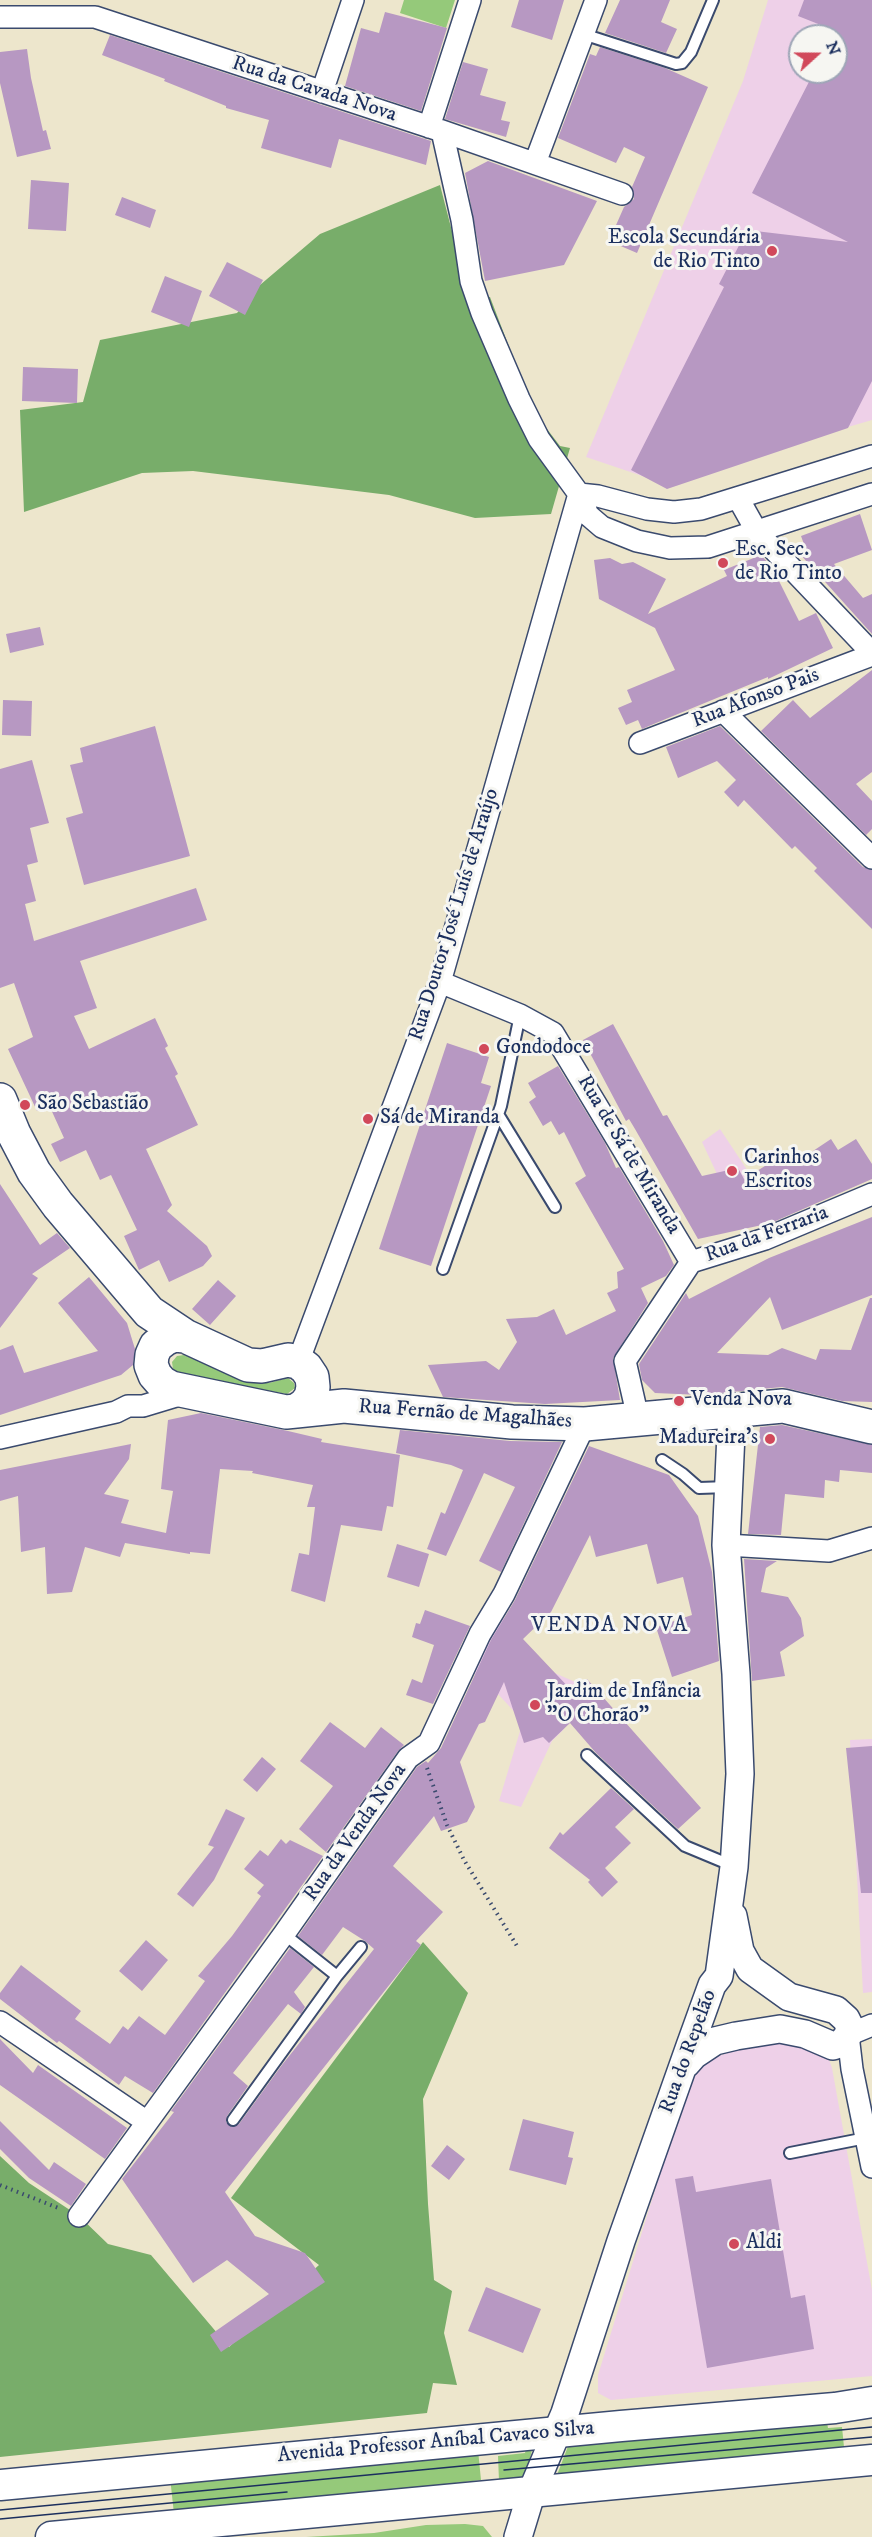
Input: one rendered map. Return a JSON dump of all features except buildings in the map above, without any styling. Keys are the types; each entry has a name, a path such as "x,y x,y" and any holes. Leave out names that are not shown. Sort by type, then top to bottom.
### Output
{"main road":[{"path":"0,1100 5,1136 58,1205 149,1312 164,1349 248,1365 262,1366 288,1360 305,1370 313,1387 305,1405 296,1411"},
{"name":"Rua Fernão de Magalhães","path":"164,1349 155,1376 171,1388 286,1412 344,1406 512,1422 585,1424 783,1406 872,1426"},
{"name":"Rua Fernão de Magalhães","path":"305,1370 344,1406"},
{"name":"Avenida Professor Aníbal Cavaco Silva","path":"0,2485 835,2408 872,2402"},
{"path":"51,2537 872,2460"}],"street":[{"path":"322,92 353,0"},
{"path":"470,0 436,129 462,220 471,281 482,313 539,439 579,495 588,516 602,527 637,541 670,548 708,547 872,494"},
{"path":"535,163 596,0"},
{"name":"Rua da Cavada Nova","path":"0,17 95,17 436,129 622,194"},
{"path":"579,495 598,496 646,509 674,512 701,509 872,456"},
{"name":"Rua Doutor José Luís de Araújo","path":"305,1370 440,982 579,495"},
{"path":"738,498 757,532 872,654"},
{"name":"Rua Afonso Pais","path":"640,743 872,654"},
{"path":"723,711 872,858"},
{"name":"Rua de Sá de Miranda","path":"440,982 520,1015 553,1033 691,1262"},
{"name":"Rua da Ferraria","path":"638,1418 625,1361 691,1262 765,1239 872,1194"},
{"path":"0,1438 116,1412 128,1406 142,1389 164,1349"},
{"path":"128,1406 143,1407 189,1392"},
{"name":"Rua do Repelão","path":"518,2537 532,2491 565,2413 621,2241 707,2005 712,1985 718,1976 733,1877 740,1774 736,1674 726,1545 732,1411"},
{"name":"Rua da Venda Nova","path":"79,2216 284,1934 408,1758 429,1743 480,1634 504,1594 585,1424"},
{"path":"726,1545 829,1551 872,1538"},
{"path":"733,1877 736,1936 740,1951 750,1969 789,1997 836,2010 856,2032"},
{"path":"718,1976 739,1967 750,1969"},
{"path":"707,2005 707,2013 718,2029 736,2036"},
{"path":"0,2022 147,2122"},
{"path":"683,2068 694,2055 715,2041 736,2036 780,2029 805,2034 856,2032"},
{"path":"856,2032 852,2069 872,2167"}],"lane":[{"path":"584,34 676,64 682,63 691,52 713,0"},
{"path":"443,1269 498,1114 520,1015"},
{"path":"498,1114 555,1208"},
{"path":"662,1460 699,1488 729,1487"},
{"path":"587,1755 685,1846 733,1877"},
{"path":"284,1934 338,1976"},
{"path":"233,2120 361,1947"},
{"path":"790,2153 866,2138"}],"path":[{"path":"420,1749 447,1825 464,1860 517,1946"},
{"path":"0,2185 79,2216"}],"shaded area":[{"name":"Escola Secundária de Rio Tinto","path":"768,0 872,0 872,420 660,482 586,457 743,81"},
{"name":"Carinhos Escritos","path":"720,1129 767,1200 772,1223 739,1229 731,1204 702,1142"},
{"name":"Jardim de Infância \"O Chorão\"","path":"503,1618 550,1671 580,1684 553,1716 564,1729 552,1741 521,1807 499,1801 523,1721 497,1693 471,1671"},
{"path":"872,1739 872,1992 863,1993 850,1740"},
{"path":"797,2040 827,2054 832,2068 872,2290 872,2376 611,2400 598,2393 598,2375 688,2083 702,2063 718,2056 753,2045"}],"green space":[{"path":"404,0 455,0 446,28 400,13"},
{"path":"440,185 469,297 490,297 534,412 560,446 570,448 551,514 475,518 389,495 193,471 142,473 24,512 20,410 83,402 100,340 237,313 260,285 320,234"},
{"path":"184,1355 249,1381 269,1383 288,1378 294,1383 295,1388 287,1394 179,1374 173,1369 172,1362 177,1356"},
{"path":"423,1942 468,1993 423,2099 434,2280 452,2291 444,2333 457,2385 433,2383 427,2413 0,2457 0,2156 29,2183 79,2216 108,2244 151,2255 229,2347 319,2265 231,2198"},
{"path":"826,2417 828,2428 842,2427 844,2447 557,2475 570,2441"},
{"path":"527,2445 533,2445 526,2477 499,2481 498,2456 525,2453"},
{"path":"478,2450 481,2480 447,2484 446,2488 174,2514 170,2477"},
{"path":"426,2525 483,2526 492,2537 306,2537 374,2533"}],"tram line":[{"path":"0,2510 872,2427"},
{"path":"504,2470 872,2437"},
{"path":"0,2519 287,2492"}],"place":[{"name":"Escola Secundária de Rio Tinto","path":"772,251"},
{"name":"Esc. Sec. de Rio Tinto","path":"723,563"},
{"name":"Gondodoce","path":"484,1049"},
{"name":"São Sebastião","path":"25,1105"},
{"name":"Sá de Miranda","path":"368,1119"},
{"name":"Carinhos Escritos","path":"732,1171"},
{"name":"Venda Nova","path":"679,1401"},
{"name":"Madureira's","path":"770,1439"},
{"name":"Jardim de Infância \"O Chorão\"","path":"535,1705"},
{"name":"Aldi","path":"734,2244"}],"district":[{"name":"VENDA NOVA","path":"610,1626"}]}
